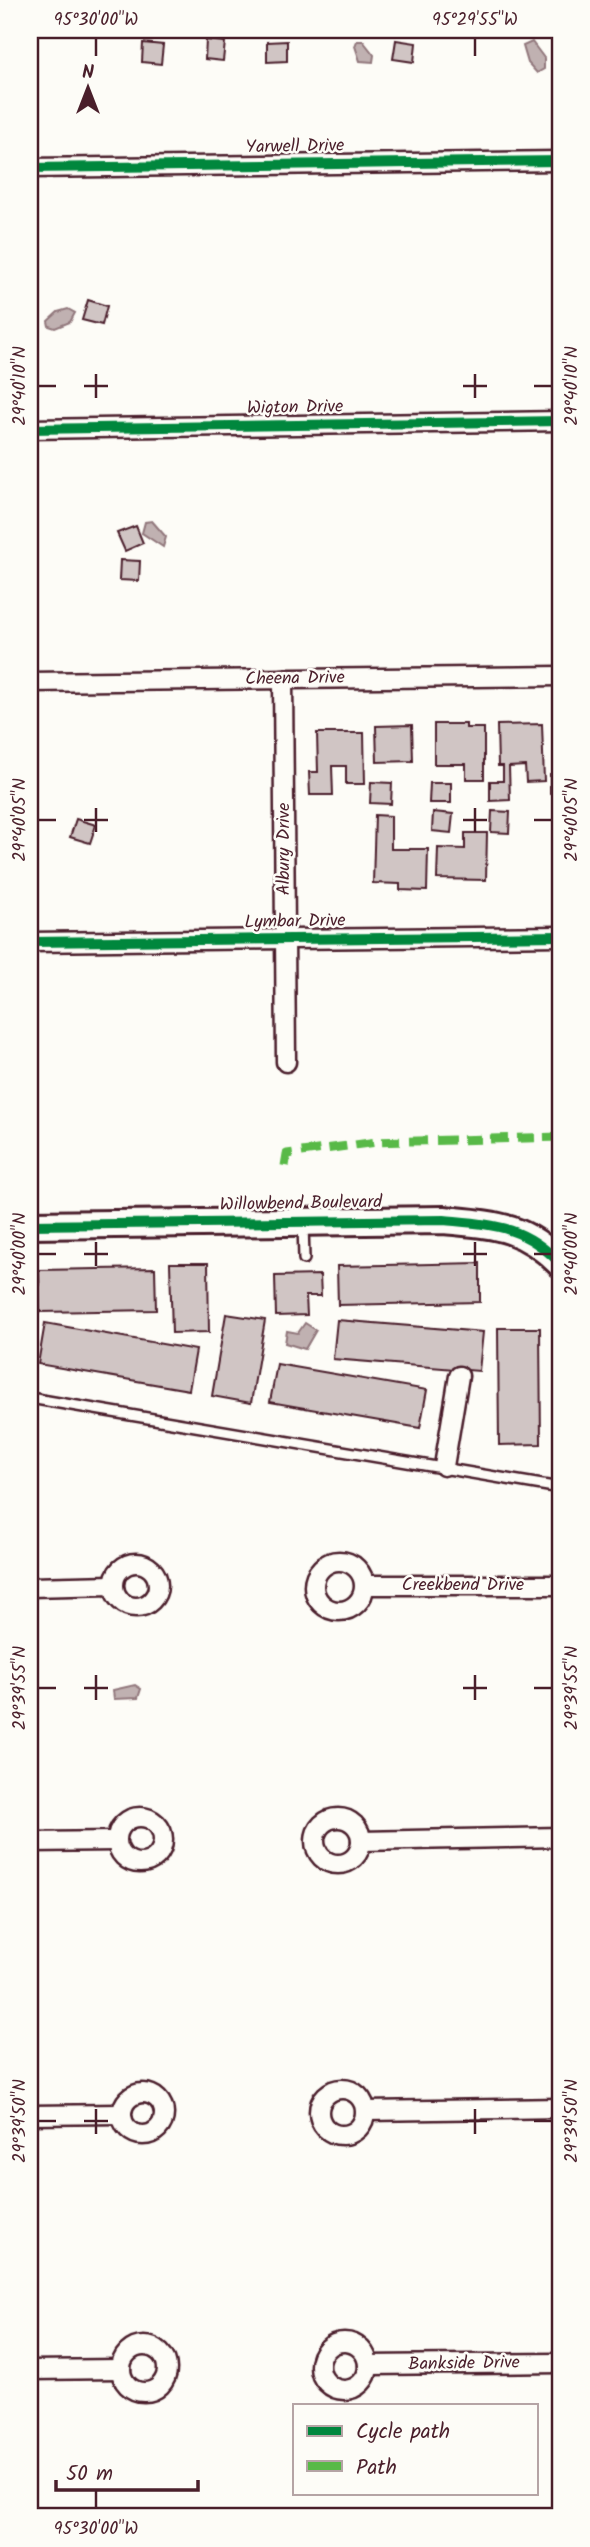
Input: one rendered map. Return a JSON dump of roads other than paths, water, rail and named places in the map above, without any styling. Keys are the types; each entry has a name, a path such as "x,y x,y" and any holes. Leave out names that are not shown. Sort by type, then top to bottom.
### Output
{"street":[{"name":"Yarwell Drive","path":"30,168 560,161"},
{"name":"Wigton Drive","path":"30,429 560,421"},
{"name":"Cheena Drive","path":"30,682 560,676"},
{"name":"Albury Drive","path":"284,679 286,1062"},
{"name":"Lymbar Drive","path":"30,942 560,936"},
{"name":"Willowbend Boulevard","path":"30,1225 444,1220 501,1226 540,1242 560,1263"},
{"path":"444,1466 459,1376"},
{"path":"30,1587 113,1585"},
{"name":"Creekbend Drive","path":"365,1585 560,1585"},
{"path":"361,1841 560,1837"},
{"path":"30,1842 117,1841"},
{"path":"366,2111 560,2108"},
{"path":"30,2115 121,2114"},
{"name":"Bankside Drive","path":"368,2365 560,2363"},
{"path":"30,2370 121,2370"}],"lane":[{"path":"303,1222 304,1259"},
{"path":"30,1398 444,1466 560,1488"}]}
